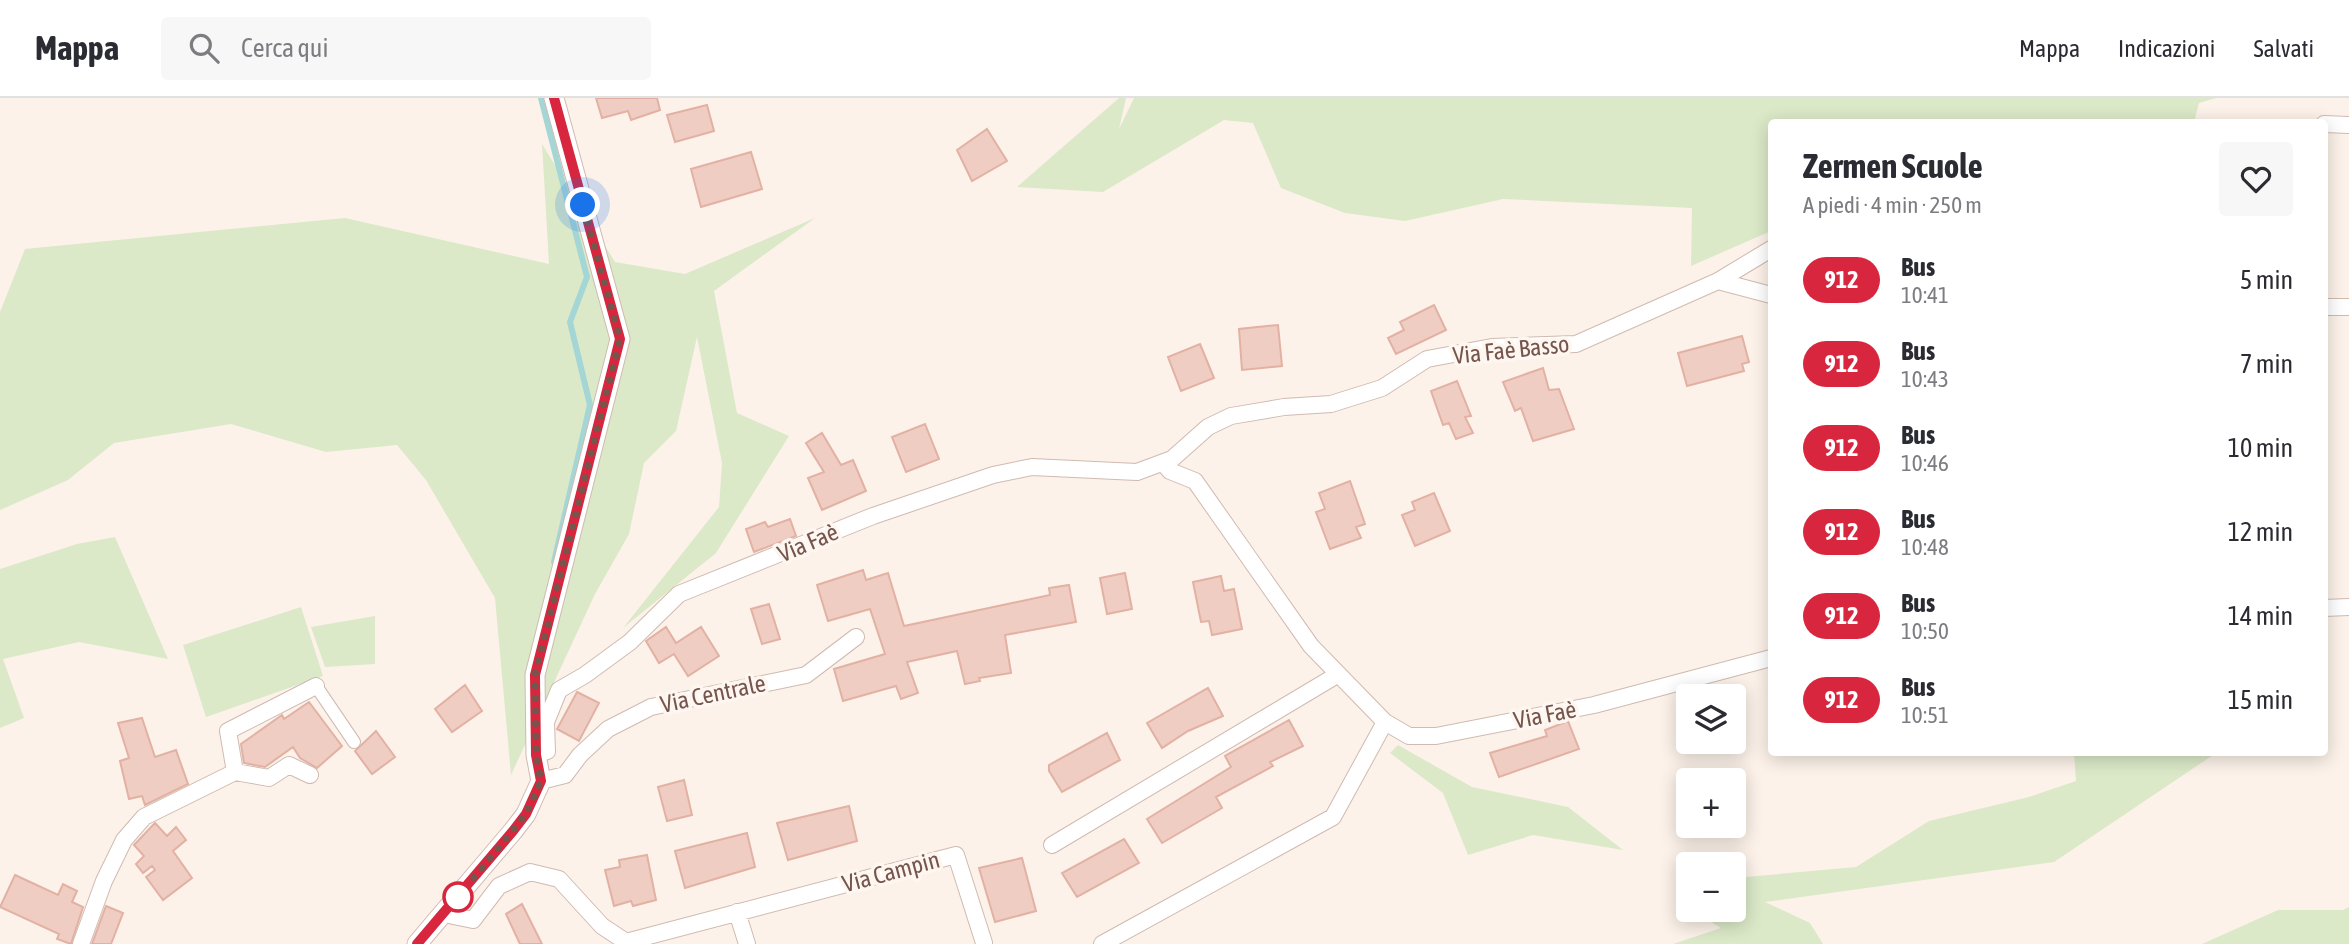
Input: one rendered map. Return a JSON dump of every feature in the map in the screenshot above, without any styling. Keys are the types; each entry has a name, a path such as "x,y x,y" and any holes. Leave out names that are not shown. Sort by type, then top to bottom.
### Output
{"street":[{"path":"417,944 526,814 541,781 536,755 535,675 620,339 554,98"},
{"path":"2328,124 2349,125"},
{"name":"Via Faè Basso","path":"1167,461 1208,427 1231,416 1284,407 1331,404 1382,388 1427,359 1492,347 1576,344 1718,281 1768,251"},
{"path":"1718,281 1768,294"},
{"path":"2328,307 2349,307"},
{"name":"Via Faè","path":"536,755 547,751 546,722 559,690 585,675 630,642 679,594 873,516 993,475 1032,467 1137,472 1167,461 1170,471 1195,481 1311,646 1385,722 1409,736 1436,736 1594,705 1768,659"},
{"path":"2328,608 2349,607"},
{"name":"Via Centrale","path":"541,781 565,775 580,755 608,729 651,707 806,675 856,637"},
{"path":"1052,845 1337,675"},
{"path":"234,772 228,731 316,687 354,742"},
{"path":"1102,944 1333,817 1385,722"},
{"path":"81,944 104,881 124,840 144,817 234,772 269,778 289,765 310,775"},
{"name":"Via Campin","path":"444,914 473,920 499,886 530,872 559,879 602,926 626,942 956,855 984,943"},
{"path":"737,912 747,944"}],"green space":[{"path":"1119,98 1126,98 1119,129 1134,98 2216,98 2199,103 2195,119 1768,119 1768,232 1691,266 1692,208 1503,199 1405,221 1345,213 1281,188 1253,123 1224,120 1103,192 1017,187"},
{"path":"542,144 615,262 685,274 815,218 714,291 737,413 789,436 716,553 623,628 719,507 722,463 697,337 676,431 644,463 629,534 595,594 511,775 495,598 426,480 397,445 326,452 231,424 114,443 68,480 0,510 0,312 25,249 345,218 549,264"},
{"path":"115,537 168,659 79,642 3,659 24,718 0,728 0,569 77,544"},
{"path":"301,607 323,676 206,717 183,645"},
{"path":"375,616 375,664 325,667 311,627"},
{"path":"1398,745 1472,787 1568,807 1623,850 1533,835 1468,855 1443,793 1390,753"},
{"path":"2074,756 2212,756 2054,862 1765,902 1810,923 1823,944 1673,944 1721,928 1711,922 1746,922 1746,877 1856,867 1929,821 2029,797 2076,781"},
{"path":"2349,907 2349,944 2202,944 2278,910 2343,910"}],"building":[{"path":"596,98 657,98 660,110 631,120 628,111 602,118"},
{"path":"707,105 714,131 675,142 667,115"},
{"path":"987,129 1007,161 972,181 957,150"},
{"path":"751,152 762,189 701,207 691,169"},
{"path":"1434,305 1446,330 1396,354 1388,338 1404,330 1400,322"},
{"path":"1278,325 1282,366 1242,370 1239,329"},
{"path":"1742,336 1749,362 1742,364 1744,371 1687,386 1678,353"},
{"path":"1200,344 1214,378 1181,391 1168,357"},
{"path":"1543,368 1549,390 1559,389 1574,429 1533,441 1521,408 1515,411 1503,382"},
{"path":"1457,381 1471,416 1465,417 1473,433 1456,439 1449,423 1443,425 1431,391"},
{"path":"925,424 939,459 906,472 892,437"},
{"path":"822,433 841,465 853,460 866,491 822,510 808,478 824,472 806,443"},
{"path":"1350,481 1365,524 1356,527 1361,538 1330,549 1316,512 1325,509 1319,493"},
{"path":"1434,493 1450,531 1415,546 1402,515 1415,510 1412,502"},
{"path":"790,519 796,536 754,552 746,529 765,522 768,527"},
{"path":"863,570 866,580 888,573 904,626 1050,595 1049,588 1069,585 1076,622 1005,635 1011,673 979,678 980,681 965,684 957,651 907,662 918,693 901,699 896,686 843,701 834,669 885,654 870,609 828,621 817,585"},
{"path":"1125,573 1132,609 1107,614 1100,578"},
{"path":"1221,576 1224,591 1234,589 1242,629 1212,635 1209,621 1201,622 1193,582"},
{"path":"769,604 780,639 762,644 751,609"},
{"path":"666,627 676,643 701,627 719,656 688,676 674,654 659,663 646,641"},
{"path":"465,685 482,711 452,732 435,709"},
{"path":"1208,688 1223,716 1188,731 1162,748 1147,723"},
{"path":"577,692 599,703 579,741 557,729"},
{"path":"309,702 342,746 317,768 300,758 293,747 265,767 244,763 241,744 282,715 284,719"},
{"path":"142,718 155,757 176,750 188,784 145,805 142,796 129,799 120,761 129,758 118,723"},
{"path":"1289,720 1303,746 1270,762 1273,766 1216,797 1222,808 1162,843 1147,819 1231,767 1225,756"},
{"path":"1568,721 1579,749 1499,777 1490,753 1547,736 1545,730"},
{"path":"376,731 395,757 372,774 355,751"},
{"path":"1107,733 1120,760 1062,792 1049,771 1049,765"},
{"path":"684,780 692,815 667,821 658,787"},
{"path":"849,806 857,841 788,860 777,823"},
{"path":"155,823 167,836 176,827 186,840 173,851 192,878 163,900 146,877 155,870 152,866 143,873 136,864 144,856 134,845"},
{"path":"747,833 755,867 685,888 675,851"},
{"path":"1124,839 1139,863 1077,897 1062,873"},
{"path":"647,855 656,900 633,906 631,901 614,906 605,870 620,867 619,860"},
{"path":"1022,858 1036,911 995,922 979,868"},
{"path":"15,875 58,895 63,884 77,891 72,902 83,907 71,944 57,939 59,934 0,907"},
{"path":"522,904 542,944 520,944 506,914"},
{"path":"106,906 123,913 111,944 92,944"}],"waterway":[{"path":"541,98 587,277 570,322 590,405 554,562"}],"bus line":[{"name":"912","path":"417,944 526,814 541,781 536,755 535,675 620,339 554,98"}],"route":[{"path":"458,897 526,814 541,781 536,755 535,675 620,339 583,205"}]}
